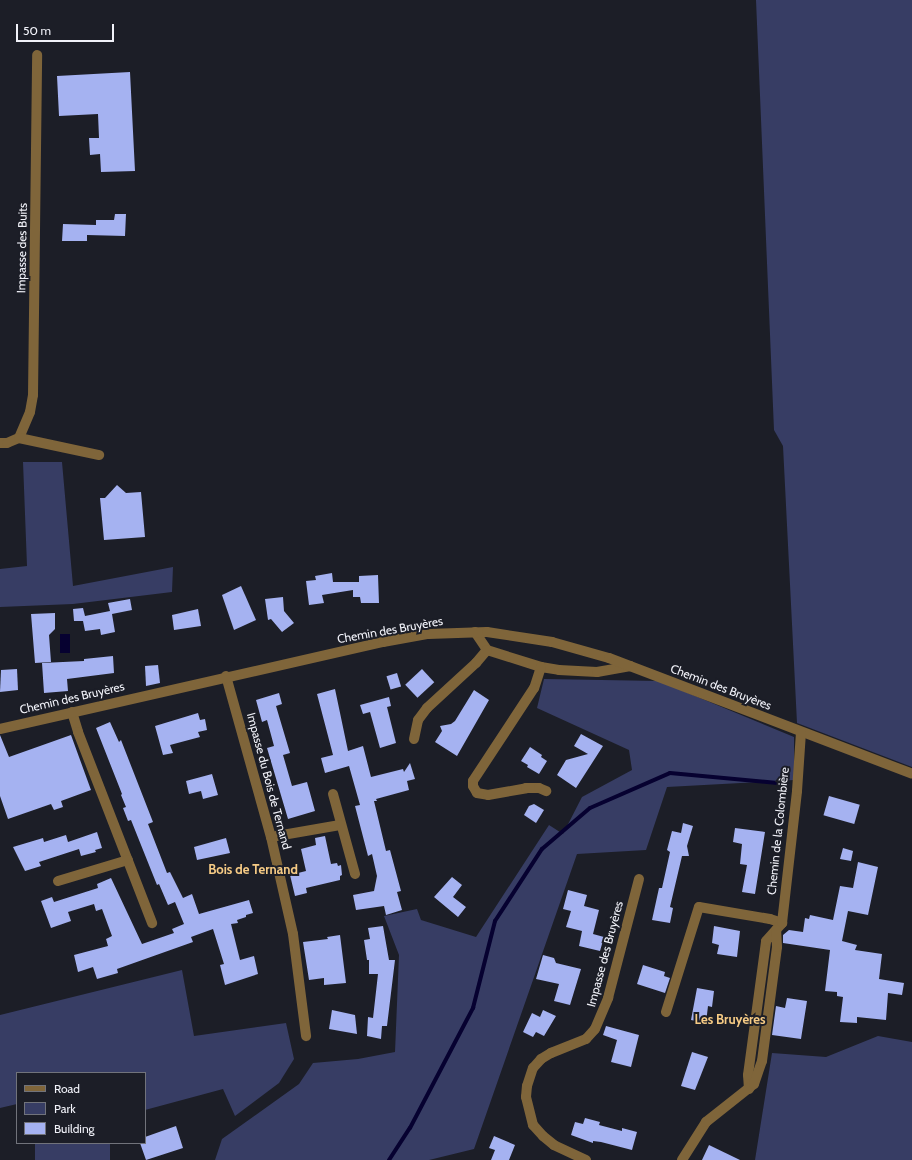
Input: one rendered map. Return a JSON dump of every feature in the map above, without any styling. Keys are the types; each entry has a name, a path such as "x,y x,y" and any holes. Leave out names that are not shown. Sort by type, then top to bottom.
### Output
{"street":[{"name":"Impasse des Buits","path":"19,438 30,412 33,395 38,55"},
{"path":"0,443 7,443 19,438 99,455"},
{"path":"475,632 487,650 541,667 559,670 597,672 630,666"},
{"name":"Chemin des Bruyères","path":"0,729 226,676 428,634 487,632 552,642 630,666 912,774"},
{"path":"414,739 418,720 427,708 476,664 487,650"},
{"path":"541,667 534,688 474,781 473,786 477,793 488,795 526,788 538,788 546,791"},
{"name":"Impasse du Bois de Ternand","path":"226,676 272,837 293,934 306,1036"},
{"path":"72,712 78,732 152,923"},
{"name":"Chemin de la Colombière","path":"682,1160 706,1122 750,1089 748,1075 766,941 779,927 797,791 800,732"},
{"path":"333,794 340,825 355,874"},
{"path":"272,837 340,825"},
{"path":"58,881 128,860"},
{"name":"Impasse des Bruyères","path":"586,1160 554,1145 533,1125 526,1097 527,1086 533,1068 541,1059 551,1053 586,1039 595,1029 608,998 639,879"},
{"path":"666,1012 698,907 770,920 779,927"}],"green space":[{"path":"756,0 912,0 912,767 797,723 783,446 774,430"},
{"path":"23,462 62,462 73,586 173,567 172,592 73,604 0,607 0,569 27,566"},
{"path":"544,679 659,681 794,737 794,780 667,787 646,850 577,854 474,1149 429,1160 215,1160 222,1139 299,1084 313,1063 358,1059 395,1052 399,955 384,916 417,909 421,920 476,937 549,825 563,834 582,797 632,770 629,750 537,708"},
{"path":"182,970 194,1036 286,1023 294,1059 279,1083 235,1116 223,1089 146,1110 146,1072 16,1072 16,1104 0,1108 0,1015"},
{"path":"878,1036 912,1042 912,1160 755,1160 772,1053 826,1057"},
{"path":"35,1144 110,1144 110,1160 35,1160"}],"shaded area":[{"path":"60,634 70,634 70,653 60,653"}],"building":[{"path":"130,72 135,171 101,172 100,154 90,155 89,138 99,138 98,114 59,116 57,76"},
{"path":"115,214 126,214 125,236 87,235 87,241 62,241 63,224 96,225 96,220 114,220"},
{"path":"117,485 126,493 141,492 145,537 104,540 100,498 105,498"},
{"path":"332,573 333,582 359,582 359,576 378,575 379,603 361,603 360,597 353,597 353,590 322,595 324,603 309,605 306,581 316,580 315,576"},
{"path":"241,586 256,620 234,630 222,595"},
{"path":"283,597 284,611 294,623 282,632 271,619 268,620 265,599"},
{"path":"130,599 132,610 112,614 115,632 101,635 100,629 85,631 83,621 74,621 73,609 83,608 85,616 110,611 108,603"},
{"path":"198,609 201,626 174,630 172,615"},
{"path":"55,613 55,629 49,635 51,662 35,663 31,614"},
{"path":"113,656 114,673 67,679 68,691 44,693 42,663 84,661 84,659"},
{"path":"158,665 160,683 146,686 145,666"},
{"path":"17,669 18,690 0,692 1,670"},
{"path":"422,669 434,682 417,698 405,685"},
{"path":"397,673 401,686 391,690 386,676"},
{"path":"335,689 348,751 363,746 371,777 403,769 404,772 410,763 415,779 407,781 409,790 376,799 377,801 374,801 386,851 390,850 401,891 397,892 402,910 386,915 384,906 356,910 353,895 374,891 377,876 372,854 368,856 355,806 360,805 349,766 325,773 321,758 333,755 317,694"},
{"path":"474,690 489,700 457,756 435,742 442,731 440,726 451,724 455,721"},
{"path":"279,693 282,704 276,706 290,753 283,755 292,786 307,782 315,811 288,819 267,748 274,746 267,720 262,722 256,700"},
{"path":"389,697 391,706 387,707 396,743 380,748 370,712 363,714 360,705"},
{"path":"198,713 200,720 205,719 207,730 198,732 200,737 170,745 173,753 163,755 155,726"},
{"path":"110,722 119,742 121,740 153,822 148,824 167,873 170,872 183,898 192,894 199,914 249,900 253,913 237,920 238,923 231,924 240,960 254,956 258,974 225,985 220,965 224,964 213,929 191,937 193,942 117,969 118,973 97,979 93,967 78,972 74,955 108,946 106,939 112,936 102,909 96,911 94,904 68,912 71,921 51,928 41,901 52,897 54,902 98,888 97,884 111,878 142,944 174,933 172,929 184,924 175,902 168,905 159,884 157,885 131,820 128,821 123,808 126,807 121,795 122,794 96,728"},
{"path":"581,734 603,746 576,788 557,775 566,760 588,754 574,746"},
{"path":"0,735 9,757 71,735 91,790 61,801 63,807 54,810 51,804 8,819 0,796"},
{"path":"530,747 542,755 541,757 547,761 539,774 527,767 528,765 521,761"},
{"path":"212,774 218,795 203,799 201,791 189,794 186,781"},
{"path":"829,796 860,805 854,824 823,815"},
{"path":"534,804 544,810 536,823 524,815 529,806"},
{"path":"683,823 693,826 687,846 689,856 682,856 670,907 673,908 670,923 652,920 659,888 662,888 670,852 667,850 672,831 681,833"},
{"path":"735,828 765,832 755,894 742,892 747,865 740,864 742,844 733,842"},
{"path":"97,832 102,848 95,850 96,852 81,856 79,849 39,862 41,866 25,871 13,847 43,838 44,842 66,835 68,842"},
{"path":"325,836 331,864 337,863 338,866 341,865 342,875 340,876 340,880 306,888 307,893 295,896 290,875 306,871 301,849 316,845 315,838"},
{"path":"226,838 230,853 197,860 194,847"},
{"path":"843,848 853,851 851,861 840,859"},
{"path":"858,862 878,867 868,915 848,911 842,941 857,945 855,950 882,954 879,979 904,983 902,995 888,993 886,1020 857,1017 857,1023 840,1022 843,997 837,996 837,992 825,991 830,950 783,943 783,935 789,930 803,932 805,918 809,919 810,915 833,920 840,886 853,888"},
{"path":"452,877 462,885 453,897 466,907 458,917 434,897"},
{"path":"568,890 587,895 584,906 599,910 593,934 604,937 600,951 579,946 582,931 566,927 571,911 563,909"},
{"path":"383,926 389,960 395,960 387,1026 382,1026 381,1039 367,1036 368,1017 373,1018 378,974 369,974 369,960 367,960 364,940 370,939 368,928"},
{"path":"714,926 740,931 737,957 717,954 719,945 712,943"},
{"path":"340,935 346,983 324,985 324,978 309,980 303,942 328,939 327,937"},
{"path":"543,955 554,958 556,963 581,969 570,1005 554,1001 559,984 536,979"},
{"path":"643,965 665,972 664,976 670,978 665,993 637,984"},
{"path":"697,988 714,991 712,1007 708,1006 706,1023 691,1020"},
{"path":"787,998 807,1001 801,1039 772,1035 776,1006 785,1008"},
{"path":"332,1010 355,1015 357,1034 329,1029"},
{"path":"543,1010 556,1016 544,1036 536,1032 533,1037 523,1032 532,1013 540,1017"},
{"path":"606,1026 639,1035 631,1067 611,1062 617,1040 603,1035"},
{"path":"692,1052 708,1057 695,1090 681,1086"},
{"path":"585,1118 600,1122 599,1125 622,1131 622,1128 637,1132 632,1150 601,1142 593,1141 593,1143 571,1135 575,1122 583,1124"},
{"path":"176,1126 183,1148 146,1160 140,1144 146,1144 146,1137"},
{"path":"494,1136 515,1145 509,1160 491,1160 495,1150 489,1148"},
{"path":"709,1145 740,1160 702,1160"}],"waterway":[{"path":"389,1160 410,1128 473,1008 495,921 542,849 590,808 670,773 778,783"}],"district":[{"name":"Bois de Ternand","path":"253,869"},
{"name":"Les Bruyères","path":"730,1019"}]}
